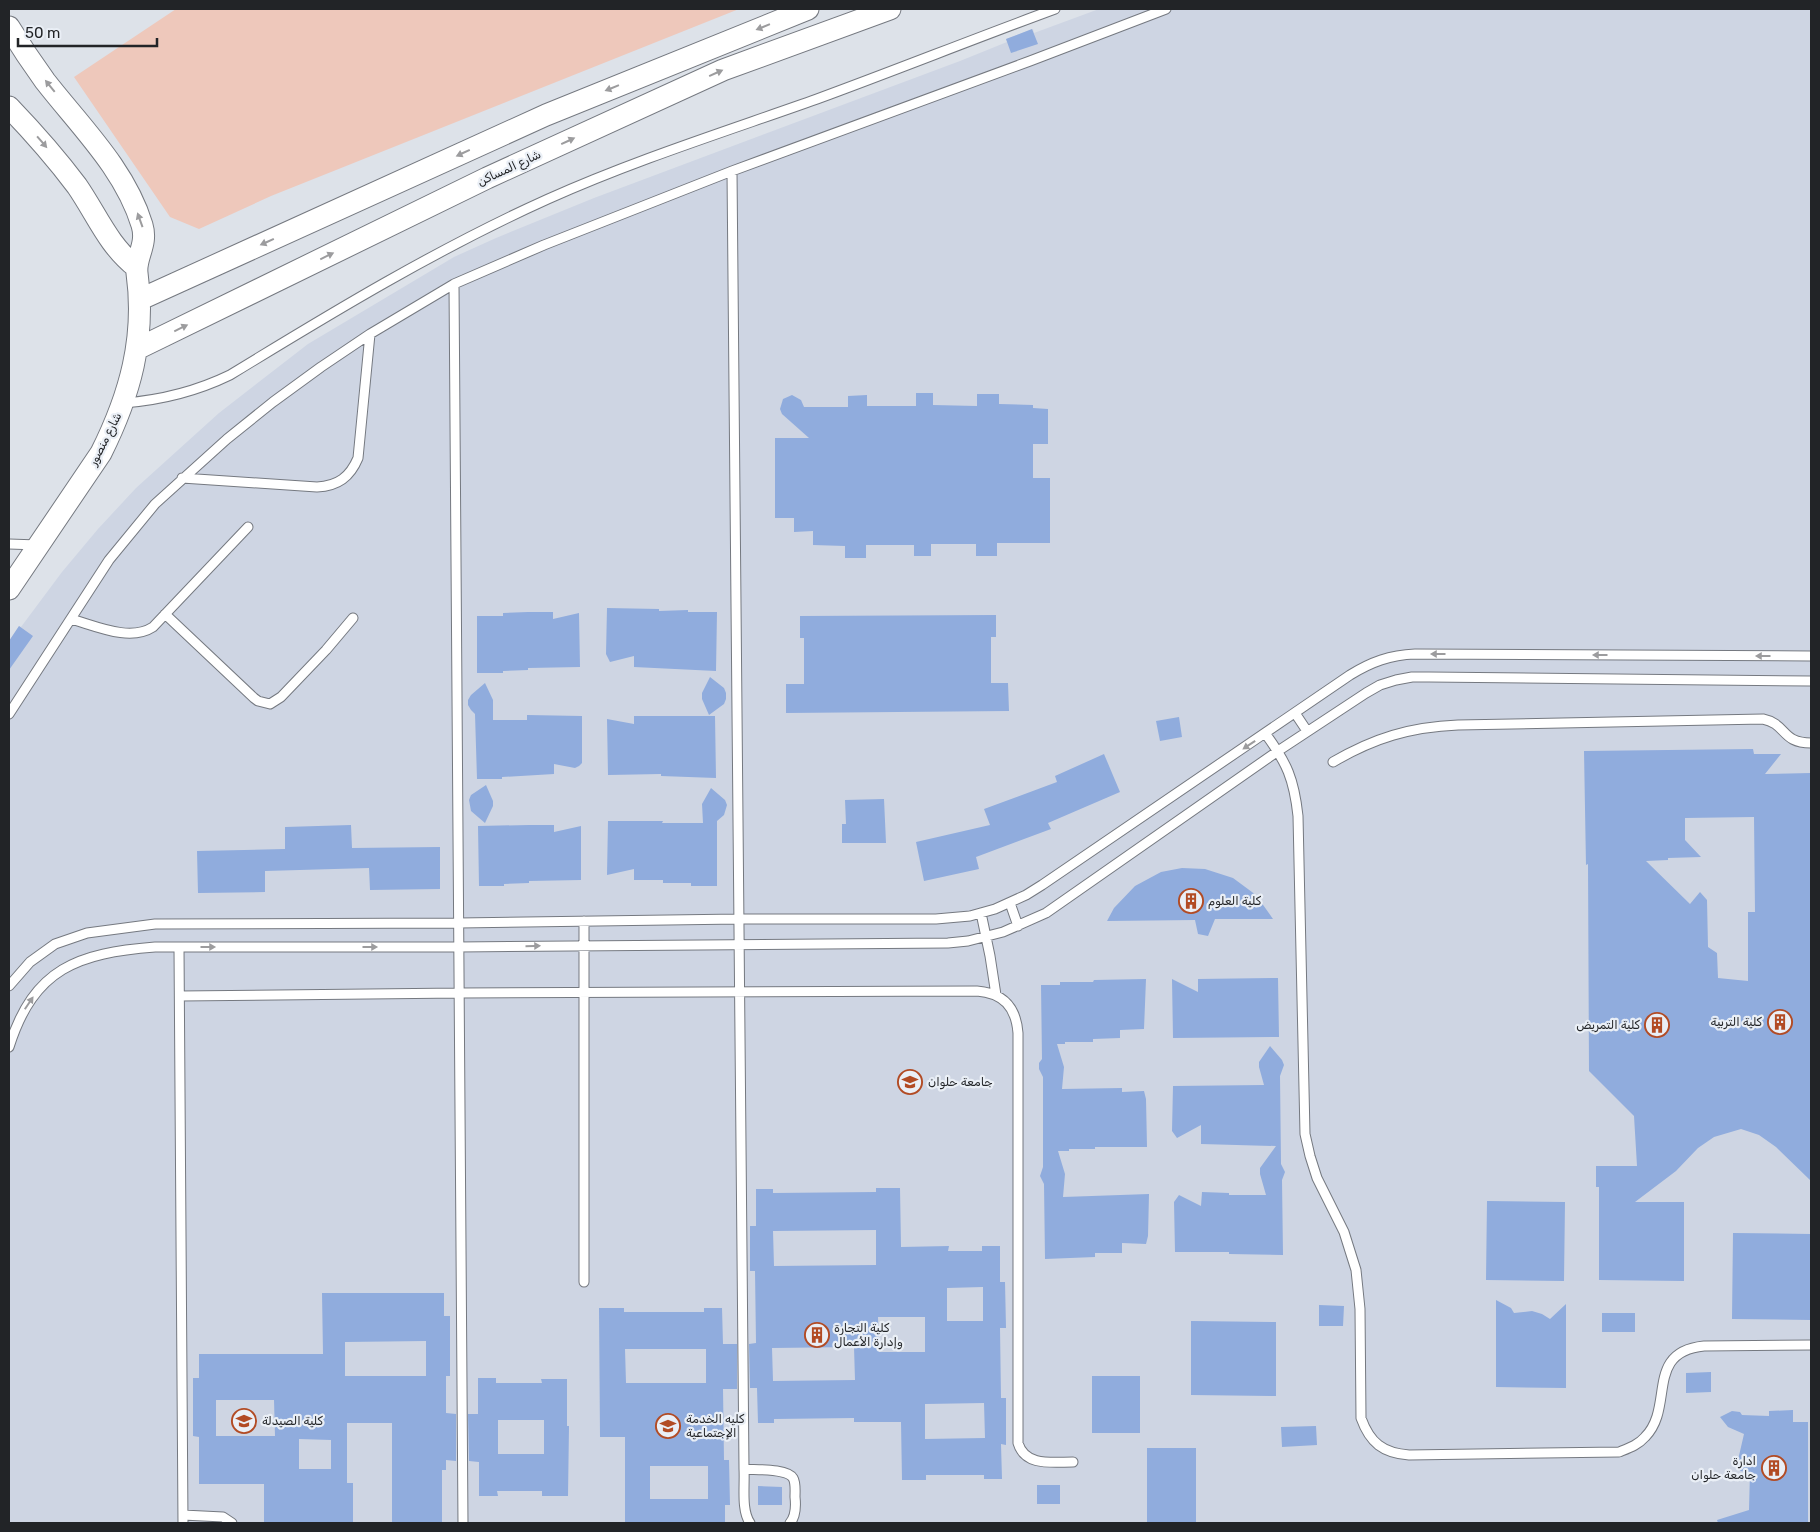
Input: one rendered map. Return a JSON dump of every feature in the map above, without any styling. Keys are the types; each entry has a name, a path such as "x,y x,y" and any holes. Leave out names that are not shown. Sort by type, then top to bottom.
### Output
{"street":[{"path":"141,299 546,115 808,9"},
{"name":"شارع المساكن","path":"137,349 486,178 723,70 890,9"},
{"name":"شارع منصور","path":"9,27 46,81 90,134 109,161 126,188 143,227 144,240 142,253 136,267 141,299 137,349 132,376 124,402 101,453 9,589"},
{"path":"9,107 54,155 99,220 109,240 136,267"}],"lane":[{"path":"124,402 168,398 210,385 446,249 516,214 605,174 662,152 843,89 1055,9"},
{"path":"9,714 115,553 156,504 182,478 273,402 370,334 454,284 597,223 1166,9"},
{"path":"732,171 744,1470 745,1508 747,1519 750,1523"},
{"path":"454,284 463,1523"},
{"path":"182,478 317,487 328,486 347,476 354,468 358,458 370,334"},
{"path":"71,619 132,634 147,631 166,614 248,527"},
{"path":"9,544 38,545"},
{"path":"166,614 254,698 270,704 281,697 354,618"},
{"path":"9,986 30,962 55,944 87,932 164,924 936,919 981,913 1010,903 1042,885 1365,666 1381,659 1398,654 1811,656"},
{"path":"9,1047 15,1027 29,1002 47,981 69,965 96,955 126,950 155,947 458,947 740,943 948,943 987,936 1018,926 1059,904 1307,731 1380,685 1396,680 1412,677 1811,681"},
{"path":"1295,713 1307,731"},
{"path":"1333,762 1365,745 1393,734 1414,729 1451,725 1762,718 1774,723 1794,741 1811,743"},
{"path":"1265,734 1278,751 1291,775 1295,789 1298,816 1305,1134 1317,1178 1344,1232 1356,1270 1360,1310 1361,1418 1366,1431 1374,1441 1384,1449 1396,1454 1409,1455 1619,1452 1634,1446 1646,1436 1655,1423 1666,1369 1672,1359 1681,1352 1692,1347 1704,1346 1811,1345"},
{"path":"1010,903 1018,926"},
{"path":"981,913 987,936 996,995"},
{"path":"584,921 584,1282"},
{"path":"179,948 183,1519 223,1517 232,1523"},
{"path":"180,996 740,992 977,992 996,995 1006,1001 1013,1010 1018,1032 1018,1443 1023,1455 1033,1461 1073,1462"},
{"path":"744,1470 782,1471 793,1477 796,1510 790,1523"}],"shaded area":[{"path":"176,9 739,9 271,196 199,229 170,217 74,77"},
{"name":"جامعة حلوان","path":"1099,9 1811,9 1811,1523 9,1523 9,641 19,626 21,627 62,572 98,529 136,488 219,413 308,344 454,257 594,198 960,61 1007,42 1006,39 1033,29 1034,33"}],"building":[{"path":"1032,29 1038,44 1011,53 1006,39"},
{"path":"916,393 933,393 933,405 977,406 977,394 999,394 999,404 1033,405 1033,408 1048,409 1048,444 1033,444 1033,478 1050,478 1050,543 997,543 997,556 976,556 976,544 931,544 931,556 914,556 914,545 866,545 866,558 845,558 845,546 813,545 813,531 794,532 794,518 775,518 775,438 809,438 782,414 780,409 783,399 792,395 801,400 804,407 848,407 848,396 867,395 867,406 916,406"},
{"path":"607,608 717,612 716,671 634,667 634,656 610,662 606,654"},
{"path":"553,612 553,619 579,613 580,667 528,668 528,670 503,671 503,673 477,673 477,616 503,616 503,613"},
{"path":"996,615 996,637 991,637 991,683 1008,683 1009,711 786,713 786,684 804,684 804,638 800,638 800,616"},
{"path":"19,626 33,636 9,670 9,641"},
{"path":"710,677 724,688 726,699 724,704 709,715 702,699 702,693"},
{"path":"485,683 493,700 493,720 527,720 527,715 582,716 582,763 575,768 554,764 554,774 502,777 502,779 477,779 475,714 468,705 468,700"},
{"path":"634,716 715,716 716,778 661,776 661,774 608,775 607,719 634,724"},
{"path":"1179,717 1182,737 1160,741 1156,721"},
{"path":"1753,749 1754,754 1781,754 1765,774 1811,773 1811,1181 1776,1147 1759,1135 1741,1129 1714,1137 1698,1148 1676,1171 1635,1202 1684,1202 1684,1281 1599,1280 1599,1187 1596,1187 1596,1166 1637,1166 1634,1116 1589,1071 1588,864 1586,865 1584,751","holes":["1754,817 1755,912 1748,912 1748,981 1718,978 1717,953 1708,947 1707,900 1700,892 1690,904 1646,861 1701,857 1685,840 1685,818"]},
{"path":"1104,754 1120,792 1048,823 1051,829 976,857 979,869 924,881 916,842 990,825 984,809 1057,782 1055,776"},
{"path":"486,785 493,801 493,806 485,823 471,811 469,800 471,795"},
{"path":"711,788 725,800 727,805 724,815 717,821 717,886 691,886 691,883 663,883 663,880 634,880 634,869 607,875 608,821 703,823 702,804"},
{"path":"884,799 886,843 842,843 842,824 846,824 845,800"},
{"path":"351,825 352,848 440,847 440,889 370,890 369,868 265,871 265,892 198,893 197,851 285,849 285,827"},
{"path":"554,825 554,832 581,826 581,880 529,881 529,883 504,884 504,886 479,886 478,826"},
{"name":"كلية العلوم","path":"1182,868 1205,869 1233,878 1256,895 1273,919 1215,919 1208,936 1198,934 1195,920 1107,921 1114,908 1135,886 1161,872"},
{"path":"1278,978 1279,1037 1173,1038 1172,979 1198,992 1198,979"},
{"path":"1146,979 1144,1029 1120,1030 1120,1038 1093,1039 1093,1042 1065,1042 1065,1044 1057,1044 1064,1067 1062,1089 1122,1088 1122,1092 1144,1091 1146,1099 1147,1147 1095,1147 1095,1149 1058,1151 1065,1174 1063,1197 1149,1194 1148,1236 1146,1244 1122,1243 1122,1253 1095,1253 1095,1257 1045,1259 1044,1184 1040,1176 1043,1167 1043,1077 1039,1069 1039,1063 1042,1059 1041,985 1060,985 1060,982 1093,982 1094,980"},
{"path":"1270,1046 1284,1065 1280,1076 1281,1164 1285,1172 1282,1180 1283,1255 1175,1252 1174,1202 1179,1195 1201,1206 1202,1192 1229,1193 1229,1195 1266,1195 1260,1168 1276,1146 1201,1144 1201,1125 1177,1138 1172,1131 1173,1086 1264,1085 1259,1062"},
{"name":"كلية التجارة وإدارة الأعمال","path":"876,1188 900,1188 901,1247 949,1246 948,1251 982,1251 982,1246 1000,1246 1000,1282 1005,1282 1006,1328 1000,1328 1001,1398 1006,1398 1006,1445 1001,1444 1002,1479 984,1479 984,1475 926,1475 926,1480 902,1480 901,1422 854,1422 854,1418 774,1419 774,1423 758,1423 757,1388 750,1388 749,1344 756,1343 755,1271 750,1271 750,1226 756,1226 756,1189 773,1189 773,1193 876,1192","holes":["876,1230 876,1265 774,1266 773,1231","983,1287 983,1321 947,1321 947,1288","878,1317 925,1317 925,1352 879,1352","854,1347 855,1380 773,1381 772,1348","984,1403 985,1438 925,1439 925,1404"]},
{"path":"1487,1201 1565,1202 1564,1281 1486,1280"},
{"path":"1733,1233 1811,1234 1811,1320 1732,1319"},
{"path":"322,1293 444,1293 444,1316 450,1316 450,1376 446,1376 446,1413 456,1414 456,1461 446,1460 446,1470 442,1470 442,1523 392,1523 392,1423 347,1423 347,1483 353,1483 353,1523 264,1523 264,1484 199,1484 199,1437 193,1436 193,1378 199,1378 199,1354 323,1354","holes":["426,1341 426,1376 345,1376 345,1342","216,1400 274,1400 275,1436 216,1436","299,1439 331,1440 331,1469 299,1469"]},
{"path":"1496,1300 1511,1308 1514,1313 1532,1311 1550,1319 1566,1304 1566,1388 1496,1387"},
{"path":"1319,1305 1344,1306 1343,1326 1319,1326"},
{"path":"599,1308 624,1308 624,1312 704,1312 704,1308 722,1308 723,1344 737,1344 737,1389 723,1389 724,1460 729,1460 730,1505 725,1505 725,1523 625,1523 625,1437 600,1437","holes":["625,1349 706,1349 706,1383 626,1383","650,1466 708,1466 708,1499 650,1499"]},
{"path":"1602,1313 1635,1313 1635,1332 1602,1332"},
{"path":"1191,1321 1276,1322 1276,1396 1191,1395"},
{"path":"1711,1372 1711,1392 1686,1393 1686,1373"},
{"path":"1092,1376 1140,1376 1140,1433 1092,1433"},
{"path":"478,1378 496,1378 496,1383 542,1383 541,1379 567,1379 567,1426 569,1426 568,1496 542,1496 542,1491 497,1491 498,1496 479,1496 479,1462 469,1461 468,1414 478,1414","holes":["498,1420 544,1420 544,1454 498,1454"]},
{"name":"ادارة جامعة حلوان","path":"1793,1410 1793,1422 1808,1422 1808,1523 1718,1523 1717,1520 1749,1510 1750,1472 1740,1471 1738,1460 1744,1434 1728,1427 1720,1417 1732,1411 1740,1412 1742,1415 1769,1416 1769,1411"},
{"path":"1316,1426 1317,1445 1282,1447 1281,1427"},
{"path":"1147,1448 1196,1448 1196,1523 1147,1523"},
{"path":"1037,1485 1060,1485 1060,1504 1037,1504"},
{"path":"758,1486 782,1487 782,1505 758,1505"}],"place":[{"name":"كلية العلوم","path":"1191,901"},
{"name":"كلية التربية","path":"1780,1022"},
{"name":"كلية التمريض","path":"1657,1025"},
{"name":"جامعة حلوان","path":"910,1082"},
{"name":"كلية التجارة وإدارة الأعمال","path":"817,1335"},
{"name":"كلية الصيدلة","path":"244,1421"},
{"name":"كليه الخدمة الإجتماعية","path":"668,1426"},
{"name":"ادارة جامعة حلوان","path":"1774,1468"}]}
